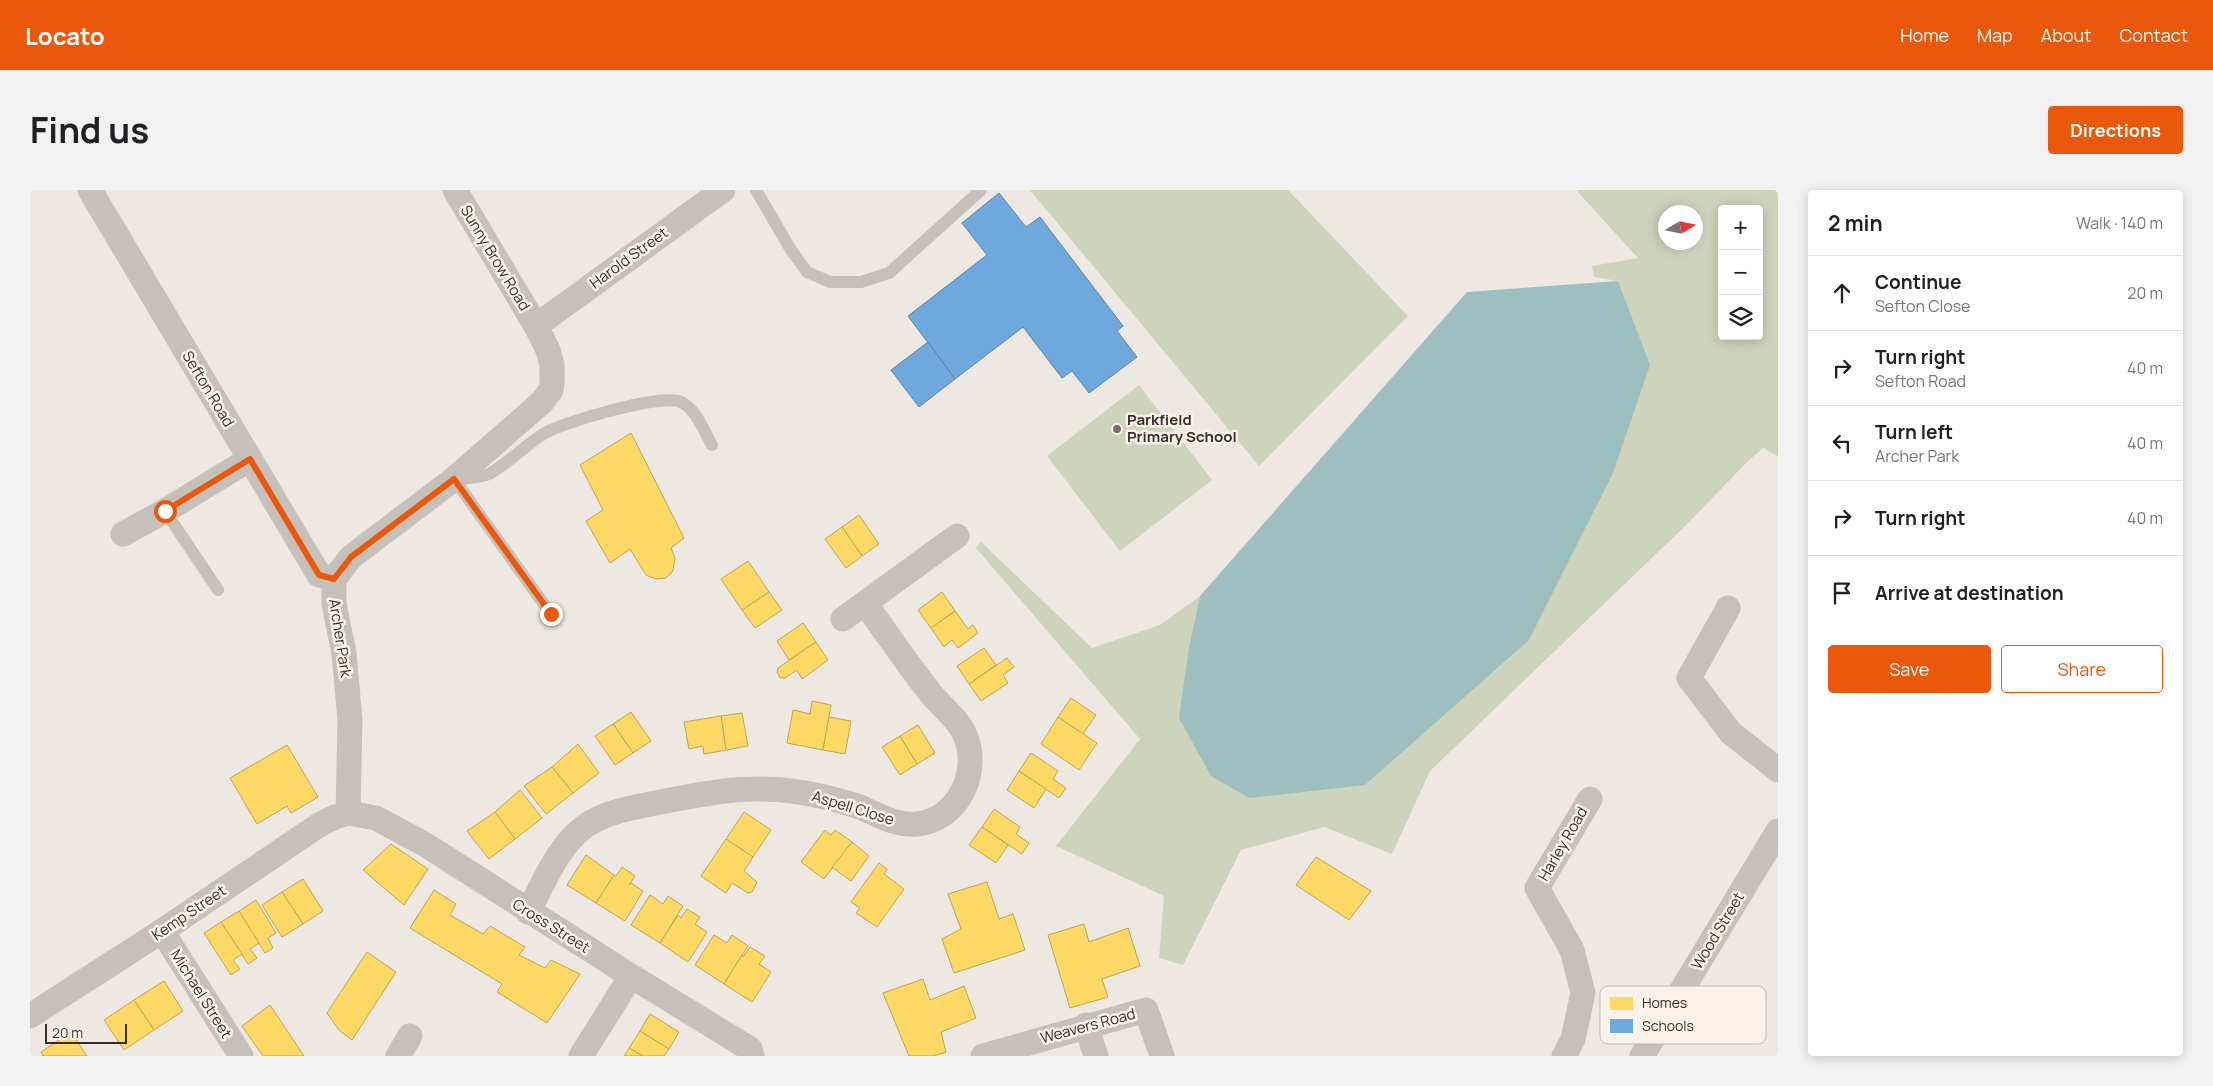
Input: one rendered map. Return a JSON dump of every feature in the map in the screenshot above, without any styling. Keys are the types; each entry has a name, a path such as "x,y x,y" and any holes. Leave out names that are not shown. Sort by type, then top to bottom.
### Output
{"street":[{"name":"Sefton Road","path":"90,190 319,575 334,579"},
{"name":"Sunny Brow Road","path":"455,190 536,326"},
{"name":"Harold Street","path":"536,326 723,190"},
{"name":"Archer Park","path":"348,813 350,720 344,653 334,604 334,579 351,557 454,479 542,402 551,390 552,365 548,350 536,326"},
{"path":"123,534 165,511 250,459"},
{"path":"843,619 957,536"},
{"name":"Aspell Close","path":"528,912 558,856 570,840 585,826 610,814 631,808 711,792 749,788 794,791 821,797 860,808 879,817 903,824 927,822 948,812 968,784 969,749 965,734 911,669 865,603"},
{"path":"1728,608 1689,678 1731,733 1778,770"},
{"name":"Harley Road","path":"1564,1056 1573,1039 1583,993 1572,950 1538,888 1590,799"},
{"name":"Cross Street","path":"348,813 376,818 426,845 751,1053"},
{"name":"Kemp Street","path":"30,1016 162,931 319,825 348,813"},
{"name":"Wood Street","path":"1684,986 1778,831"},
{"name":"Michael Street","path":"162,931 241,1056"},
{"path":"581,1056 630,976"},
{"name":"Weavers Road","path":"983,1056 1086,1025 1146,1010 1162,1056"},
{"path":"1086,1025 1096,1056"},
{"name":"Wood Street","path":"1642,1056 1649,1044"}],"lane":[{"path":"756,190 790,250 807,272 830,282 861,282 889,273 981,190"},
{"path":"454,479 475,478 488,474 529,443 561,425 661,399 680,402 692,412 712,445"},
{"path":"454,479 551,614"},
{"path":"165,511 218,590"}],"green space":[{"path":"1030,190 1288,190 1408,316 1259,466"},
{"path":"1576,190 1778,190 1778,456 1763,448 1748,461 1686,525 1430,771 1392,854 1324,827 1241,850 1183,965 1159,958 1164,896 1056,846 1140,739 976,548 981,542 1092,648 1160,625 1200,596 1189,647 1618,281 1594,277 1592,266 1638,258"},
{"path":"1139,385 1212,480 1120,551 1047,456"}],"water":[{"path":"1618,281 1650,365 1613,473 1529,640 1365,785 1249,798 1211,776 1179,718 1189,647 1200,596 1467,292"}],"building: Homes":[{"path":"631,433 684,538 671,548 675,558 673,571 666,578 656,579 646,575 630,549 610,563 586,521 603,510 580,465"},
{"path":"859,515 879,544 862,556 842,527"},
{"path":"842,527 862,556 846,568 825,539"},
{"path":"748,561 769,592 742,610 721,579"},
{"path":"769,592 782,610 755,628 742,610"},
{"path":"942,592 955,611 931,628 918,610"},
{"path":"955,611 968,629 973,625 978,633 958,648 952,640 944,647 931,628"},
{"path":"803,623 816,642 789,660 777,641"},
{"path":"816,642 828,660 802,679 797,670 785,678 780,678 777,672 778,668"},
{"path":"984,648 996,665 969,684 957,666"},
{"path":"1007,658 1014,667 1003,675 1008,683 981,701 969,684"},
{"path":"1071,698 1096,715 1083,734 1058,717"},
{"path":"812,701 831,705 823,750 787,743 793,710 810,714"},
{"path":"631,712 651,741 633,753 613,724"},
{"path":"742,713 748,746 726,750 721,716"},
{"path":"721,716 726,750 704,754 703,746 689,749 684,722"},
{"path":"829,717 851,721 845,754 823,750"},
{"path":"1058,717 1097,743 1079,770 1041,744"},
{"path":"613,724 633,753 615,765 595,736"},
{"path":"918,725 935,753 917,764 900,736"},
{"path":"900,736 917,764 900,775 882,747"},
{"path":"578,744 599,773 573,793 552,767"},
{"path":"287,745 318,797 291,813 287,806 257,824 230,778"},
{"path":"1031,753 1058,771 1053,779 1066,788 1059,798 1019,771"},
{"path":"552,767 573,793 546,814 524,786"},
{"path":"1019,771 1046,789 1034,808 1007,790"},
{"path":"520,790 542,818 515,839 495,812"},
{"path":"994,809 1020,827 1016,834 1029,843 1022,854 982,827"},
{"path":"495,812 515,839 489,859 467,831"},
{"path":"744,812 771,830 753,857 726,839"},
{"path":"982,827 1008,845 996,863 969,845"},
{"path":"825,830 831,835 835,830 852,842 824,879 801,862"},
{"path":"726,839 753,857 744,871 757,882 752,892 748,893 732,883 726,893 701,876"},
{"path":"852,842 869,856 851,881 832,867"},
{"path":"391,844 428,869 404,905 363,870"},
{"path":"586,855 614,875 596,903 567,885"},
{"path":"1316,857 1371,891 1349,920 1296,885"},
{"path":"879,863 887,869 884,874 904,889 877,927 856,913 860,908 851,902"},
{"path":"622,867 635,876 629,885 631,883 643,891 625,921 596,903 614,875 616,876"},
{"path":"303,879 323,911 303,924 282,892"},
{"path":"987,882 999,919 1013,914 1025,950 954,973 942,939 961,929 948,894"},
{"path":"434,890 456,904 450,915 483,934 490,926 525,947 519,955 545,968 551,960 580,974 547,1023 497,992 502,984 410,928"},
{"path":"282,892 303,924 282,937 262,905"},
{"path":"650,895 663,904 668,896 683,906 660,943 631,925"},
{"path":"256,900 276,933 268,938 273,948 265,953 239,911"},
{"path":"687,909 700,917 695,924 707,932 688,962 660,943 678,915 681,918"},
{"path":"239,911 259,943 250,949 257,958 248,964 221,922"},
{"path":"221,922 242,954 233,960 240,969 231,975 204,933"},
{"path":"1084,924 1089,942 1128,928 1140,966 1102,979 1108,997 1070,1008 1048,935"},
{"path":"714,935 727,943 732,935 748,946 724,984 695,965"},
{"path":"750,947 765,956 759,964 771,972 752,1002 724,984 742,955 743,957"},
{"path":"367,952 396,972 352,1040 339,1030 327,1013"},
{"path":"923,979 930,1000 964,986 976,1018 941,1032 946,1052 934,1056 909,1056 883,993"},
{"path":"164,981 183,1011 154,1030 134,1000"},
{"path":"134,1000 154,1030 124,1050 104,1020"},
{"path":"270,1005 304,1056 263,1056 242,1026"},
{"path":"650,1014 679,1032 669,1049 640,1031"},
{"path":"640,1031 669,1049 664,1056 643,1056 629,1048"},
{"path":"71,1032 87,1056 43,1056 41,1052"},
{"path":"629,1048 643,1056 624,1056"}],"building: Schools":[{"path":"999,193 1026,227 1040,217 1123,326 1117,331 1137,357 1089,393 1072,371 1062,378 1023,327 955,379 908,316 987,255 962,223"},
{"path":"928,342 955,379 919,407 891,370"}],"place":[{"name":"Parkfield Primary School","path":"1117,429"}],"route":[{"path":"165,511 250,459 319,575 334,579 351,557 454,479 551,614"}]}
